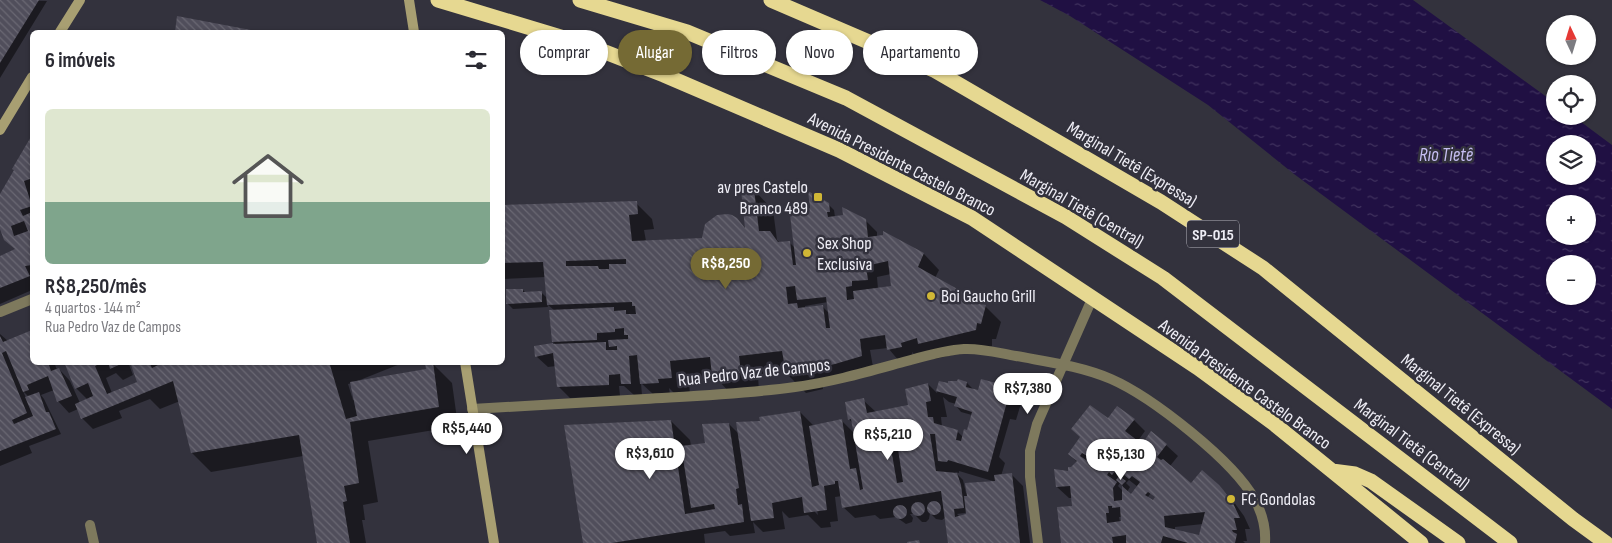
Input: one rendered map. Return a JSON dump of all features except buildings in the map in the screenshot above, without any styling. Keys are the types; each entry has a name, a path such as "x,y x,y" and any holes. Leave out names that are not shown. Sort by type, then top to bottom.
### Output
{"highway":[{"name":"Avenida Presidente Castelo Branco","path":"438,0 587,45 664,75 838,150 972,218 1198,368 1272,423 1421,543"},
{"name":"Marginal Tietê (Central)","path":"580,0 687,32 846,98 1066,217 1163,278 1510,543"},
{"name":"Marginal Tietê (Expressa)","path":"772,0 934,70 1211,233 1263,268 1573,519 1606,543"},
{"path":"1332,471 1355,474 1371,481 1458,543"}],"street":[{"path":"61,30 80,0"},
{"path":"409,0 414,30"},
{"path":"0,130 30,81"},
{"path":"1038,543 1030,477 1030,451 1037,424 1092,298"},
{"path":"0,312 30,300"},
{"name":"Rua Pedro Vaz de Campos","path":"472,409 735,394 797,387 837,380 931,355 963,349 986,350 1095,373 1113,380 1164,411 1224,462 1243,482 1255,500 1265,525 1265,543"},
{"path":"465,365 494,543"},
{"path":"90,525 94,543"}],"water":[{"name":"Rio Tietê","path":"1040,0 1413,0 1546,96 1546,125 1585,125 1612,145 1612,409 1294,174 1208,105 1070,16"}],"place":[{"name":"av pres Castelo Branco 489","path":"818,197"},
{"name":"Sex Shop Exclusiva","path":"807,253"},
{"name":"Boi Gaucho Grill","path":"931,296"},
{"name":"FC Gondolas","path":"1231,499"}]}
